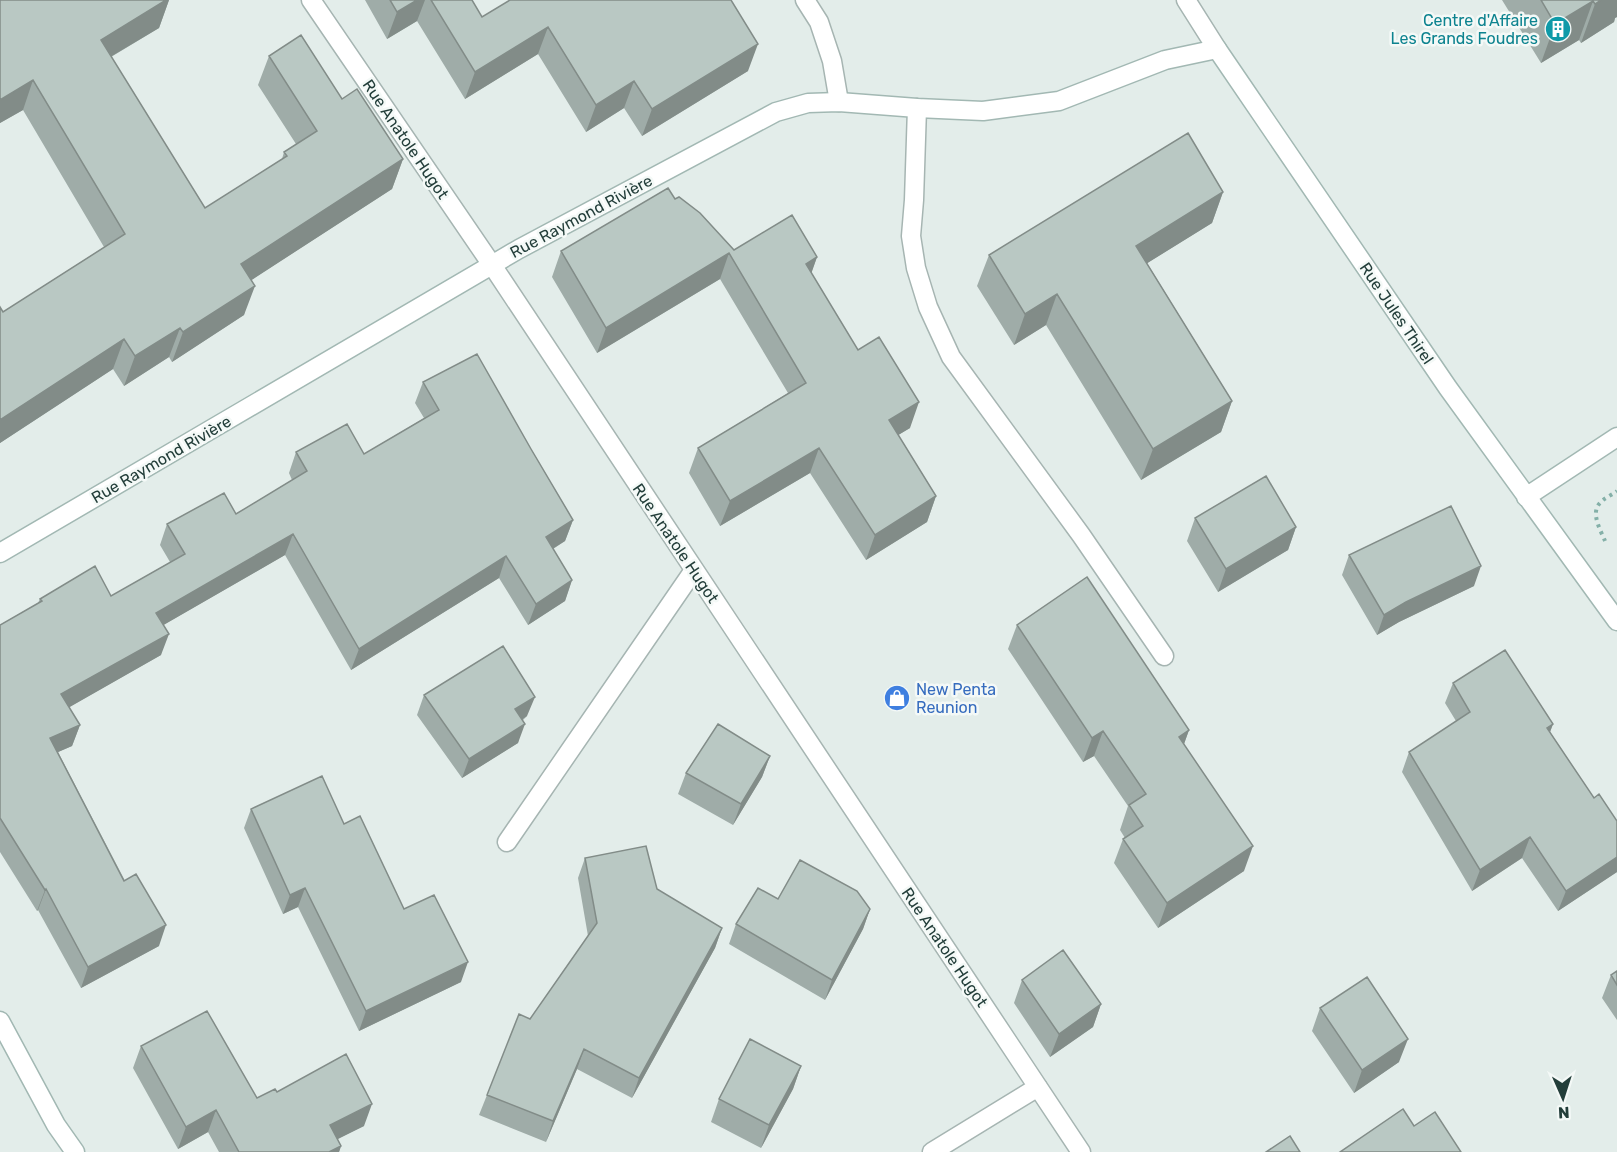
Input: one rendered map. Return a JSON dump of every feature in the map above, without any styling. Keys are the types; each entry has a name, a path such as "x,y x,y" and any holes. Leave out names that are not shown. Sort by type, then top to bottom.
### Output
{"street":[{"name":"Rue Anatole Hugot","path":"311,0 492,265 1081,1152"},
{"path":"805,0 819,22 832,61 839,102"},
{"name":"Rue Jules Thirel","path":"1186,0 1448,388 1617,621"},
{"name":"Rue Raymond Rivière","path":"0,554 519,249 776,112 808,103 839,102 983,111 1059,101 1165,60 1217,49"},
{"path":"917,108 911,236 916,268 928,307 951,357 1081,535 1164,656"},
{"path":"1526,497 1617,437"},
{"path":"507,842 694,570"},
{"path":"0,1021 56,1125 75,1152"},
{"path":"932,1152 1038,1087"}],"path":[{"path":"1609,549 1597,523 1596,510 1598,504 1617,491"}],"building":[{"path":"0,0 166,0 101,40 205,208 287,156 284,152 317,131 269,56 301,35 342,99 357,89 403,159 241,264 255,286 183,332 180,328 135,356 124,339 0,420 0,307 3,312 125,234 33,80 0,100"},
{"path":"390,0 417,0 397,12"},
{"path":"431,0 472,0 482,17 510,0 731,0 758,44 652,109 634,81 596,105 548,27 475,72"},
{"path":"1541,0 1601,0 1595,4 1593,1 1555,24"},
{"path":"1188,133 1223,192 1136,246 1232,401 1153,449 1057,294 1025,314 989,255"},
{"path":"668,188 675,199 679,197 700,213 734,250 792,215 817,257 806,264 858,350 879,337 919,402 889,420 936,496 875,535 819,448 730,501 698,448 806,383 729,253 606,328 561,251"},
{"path":"477,354 573,520 546,537 572,580 536,604 506,556 359,649 293,534 156,613 169,634 61,694 80,725 50,738 124,881 136,874 166,925 88,967 46,889 0,818 0,625 95,566 111,596 185,554 167,524 224,493 236,514 307,471 296,452 347,424 364,454 439,410 423,382"},
{"path":"1266,476 1296,527 1226,569 1195,518"},
{"path":"1451,506 1481,566 1384,615 1349,555"},
{"path":"1087,577 1189,730 1179,737 1253,846 1167,903 1123,839 1143,826 1129,805 1146,794 1103,731 1092,738 1017,625"},
{"path":"503,646 535,697 515,709 525,724 469,759 424,695"},
{"path":"1505,650 1553,724 1547,728 1594,798 1599,794 1617,821 1617,857 1566,891 1530,837 1480,870 1409,752 1470,712 1453,683"},
{"path":"718,724 770,756 741,804 686,773"},
{"path":"322,776 344,824 360,816 404,909 434,895 468,962 366,1011 305,888 290,895 251,809"},
{"path":"646,846 657,889 722,928 639,1078 584,1049 553,1121 487,1095 519,1014 530,1019 597,923 585,858"},
{"path":"800,860 857,891 870,909 832,980 736,924 758,888 778,899"},
{"path":"1063,950 1101,1004 1059,1034 1022,980"},
{"path":"1617,971 1617,985 1611,975"},
{"path":"1367,977 1408,1039 1362,1070 1320,1008"},
{"path":"207,1011 257,1098 275,1089 277,1092 346,1054 372,1104 330,1125 341,1146 329,1152 239,1152 216,1110 186,1127 141,1046"},
{"path":"750,1039 801,1066 769,1125 719,1099"},
{"path":"1403,1109 1414,1126 1435,1112 1461,1152 1340,1152"},
{"path":"1290,1136 1300,1152 1266,1152"}],"place":[{"name":"Centre d'Affaire Les Grands Foudres","path":"1558,29"},
{"name":"New Penta Reunion","path":"897,698"}]}
